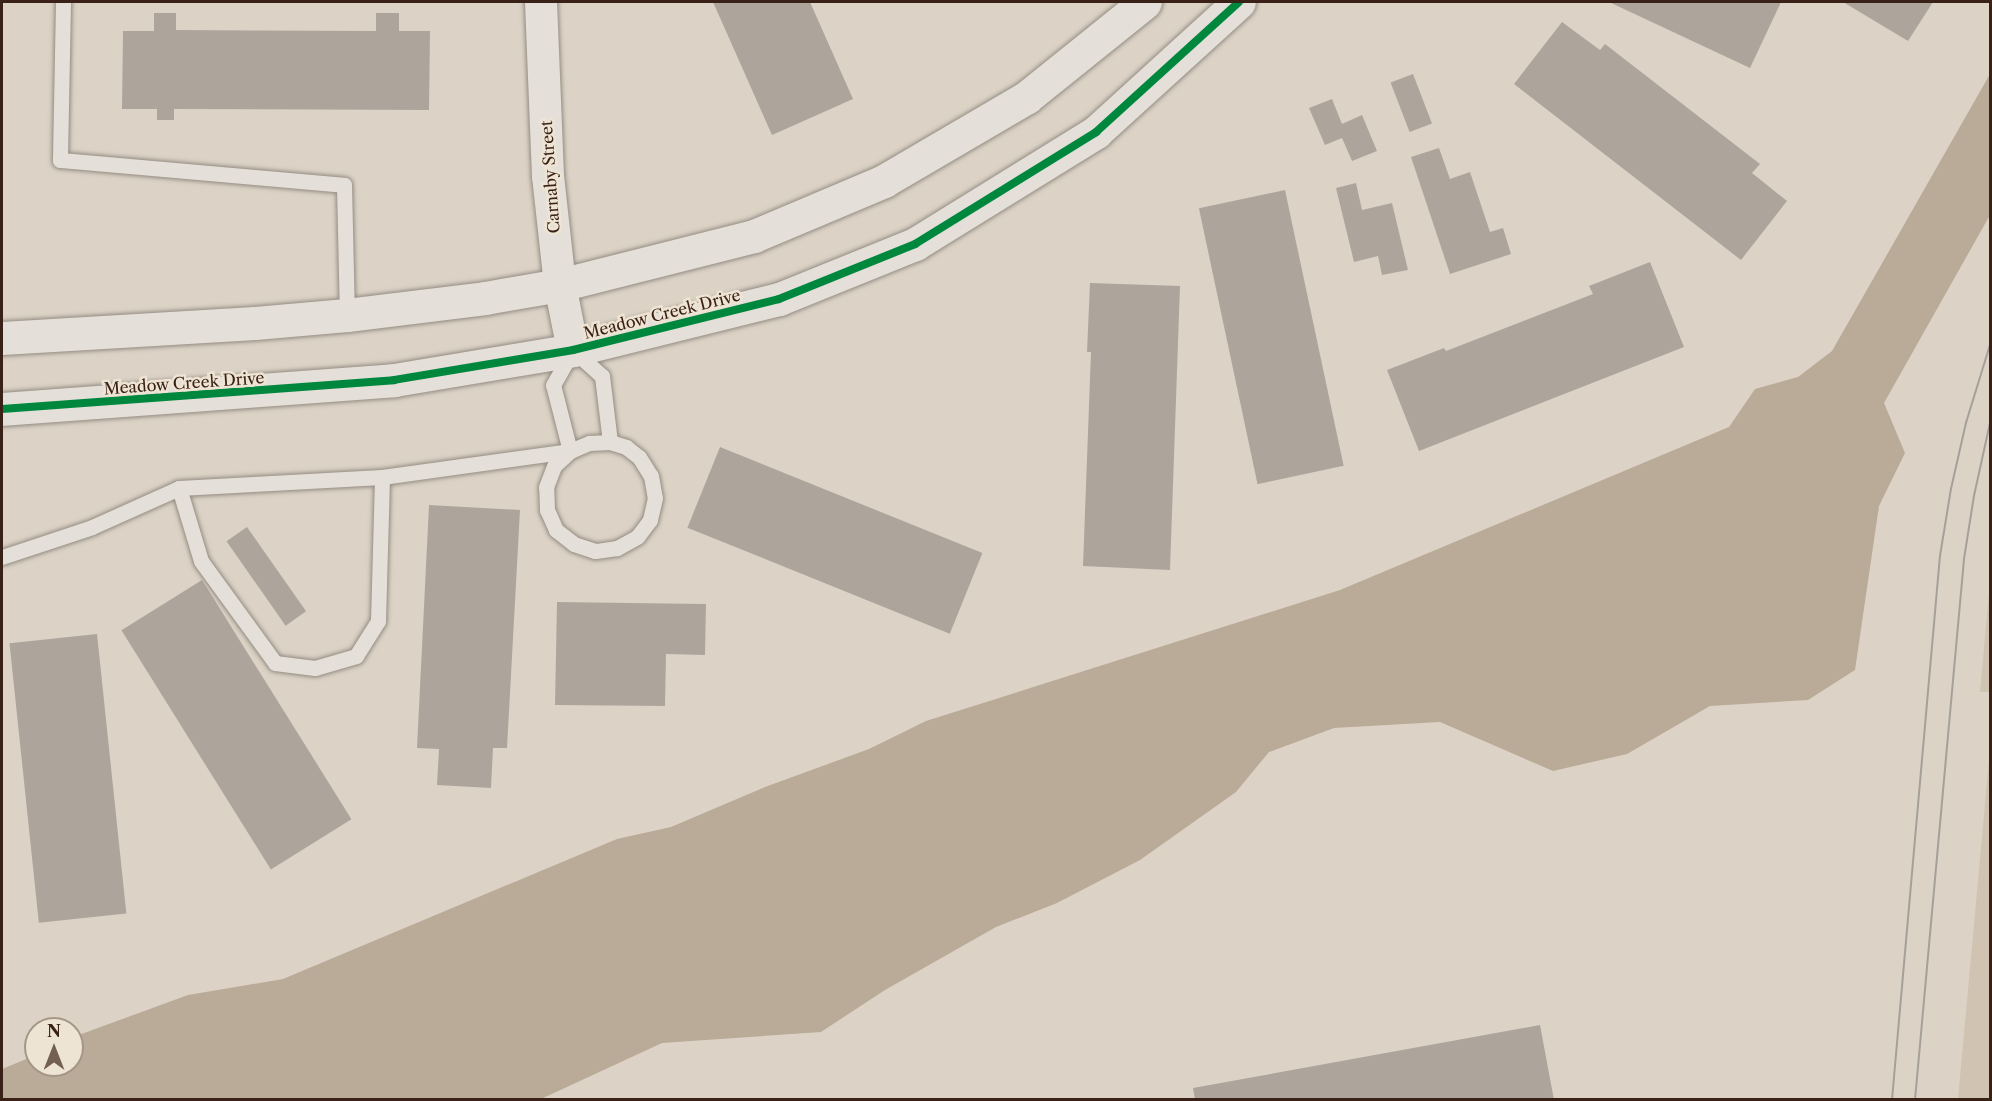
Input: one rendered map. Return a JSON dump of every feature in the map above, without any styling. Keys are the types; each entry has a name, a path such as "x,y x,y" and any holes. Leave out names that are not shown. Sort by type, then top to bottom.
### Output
{"street":[{"name":"Carnaby Street","path":"541,2 548,176 560,285 573,350"},
{"path":"2,338 347,315 484,298 560,285 754,236 884,181 1028,97 1145,2"},
{"name":"Meadow Creek Drive","path":"2,409 393,380 573,350 779,299 915,244 1096,132 1239,2"}],"lane":[{"path":"63,2 60,160 344,185 347,315"},
{"path":"570,451 553,385 573,350 602,376 610,442"},
{"path":"2,556 92,527 179,488 382,477 570,451 589,443 610,442 626,447 639,458 651,476 656,498 650,520 637,537 617,549 595,551 574,544 556,530 547,510 546,488 554,466 570,451"},
{"path":"179,488 201,561 274,663 315,668 356,656 378,621 382,477"}],"shaded area":[{"path":"1990,74 1990,215 1884,403 1905,453 1879,506 1855,670 1808,700 1710,706 1627,754 1553,771 1440,722 1334,728 1269,752 1236,792 1140,860 1057,903 996,927 885,990 821,1032 662,1043 541,1099 2,1099 2,1069 24,1060 24,1077 84,1077 84,1033 188,995 283,979 617,839 671,827 765,787 869,749 926,721 1340,590 1729,427 1755,389 1798,377 1832,351"},
{"path":"1990,583 1990,692 1980,692"},
{"path":"1990,748 1990,1099 1958,1099 1987,782"}],"building":[{"path":"713,2 810,2 853,99 772,135"},
{"path":"1609,2 1781,2 1750,68"},
{"path":"1843,2 1933,2 1908,41"},
{"path":"154,13 176,13 176,30 376,31 376,13 399,13 399,31 430,31 429,110 174,109 174,120 157,120 157,109 122,109 123,31 154,31"},
{"path":"1562,22 1600,50 1605,44 1760,164 1752,173 1787,201 1741,260 1514,84"},
{"path":"1413,74 1432,123 1410,132 1391,83"},
{"path":"1332,99 1342,124 1362,115 1377,151 1352,161 1342,138 1325,145 1309,108"},
{"path":"1439,148 1450,179 1470,172 1490,232 1503,228 1511,254 1450,274 1411,157"},
{"path":"1356,183 1362,210 1392,203 1408,270 1382,275 1378,256 1354,262 1336,188"},
{"path":"1285,190 1344,466 1258,484 1199,208"},
{"path":"1650,262 1684,347 1419,451 1387,370 1444,348 1446,351 1593,294 1589,286"},
{"path":"1090,283 1180,286 1170,570 1083,566 1091,352 1087,352"},
{"path":"720,447 982,553 950,634 687,528"},
{"path":"429,505 520,510 507,748 493,748 491,788 437,785 439,749 417,748"},
{"path":"247,527 306,611 286,626 227,541"},
{"path":"202,580 351,819 271,869 121,630"},
{"path":"557,602 706,604 705,655 666,654 665,706 555,705"},
{"path":"97,634 126,913 39,923 9,643"},
{"path":"1540,1025 1554,1100 1195,1100 1193,1088"}],"tram line":[{"path":"1892,1100 1940,556 1951,489 1966,423 1990,345"},
{"path":"1915,1100 1964,559 1974,496 1990,423"}],"cycle path":[{"path":"2,409 394,380 573,350 779,299 915,244 1096,132 1239,2"}]}
